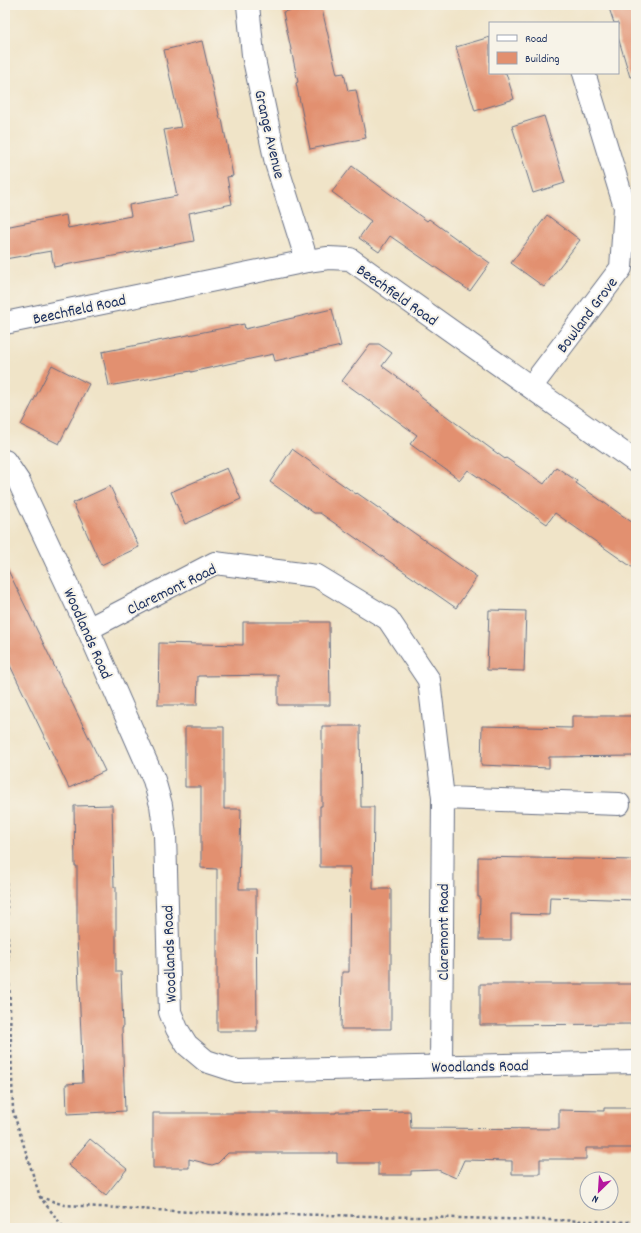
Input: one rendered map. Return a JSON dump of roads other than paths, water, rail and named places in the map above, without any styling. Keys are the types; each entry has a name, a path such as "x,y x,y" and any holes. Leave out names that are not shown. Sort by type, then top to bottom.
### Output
{"street":[{"name":"Grange Avenue","path":"248,5 253,55 276,163 307,261"},
{"name":"Bowland Grove","path":"531,387 621,268 625,208 584,74"},
{"name":"Beechfield Road","path":"5,324 307,261 328,258 350,259 636,462"},
{"name":"Woodlands Road","path":"5,461 19,482 88,629 154,780 161,805 165,835 170,1012 177,1029 187,1045 206,1061 237,1071 636,1062"},
{"name":"Claremont Road","path":"88,629 215,563 317,576 388,619 429,680 444,798 441,1066"},
{"path":"444,798 619,804"}]}
